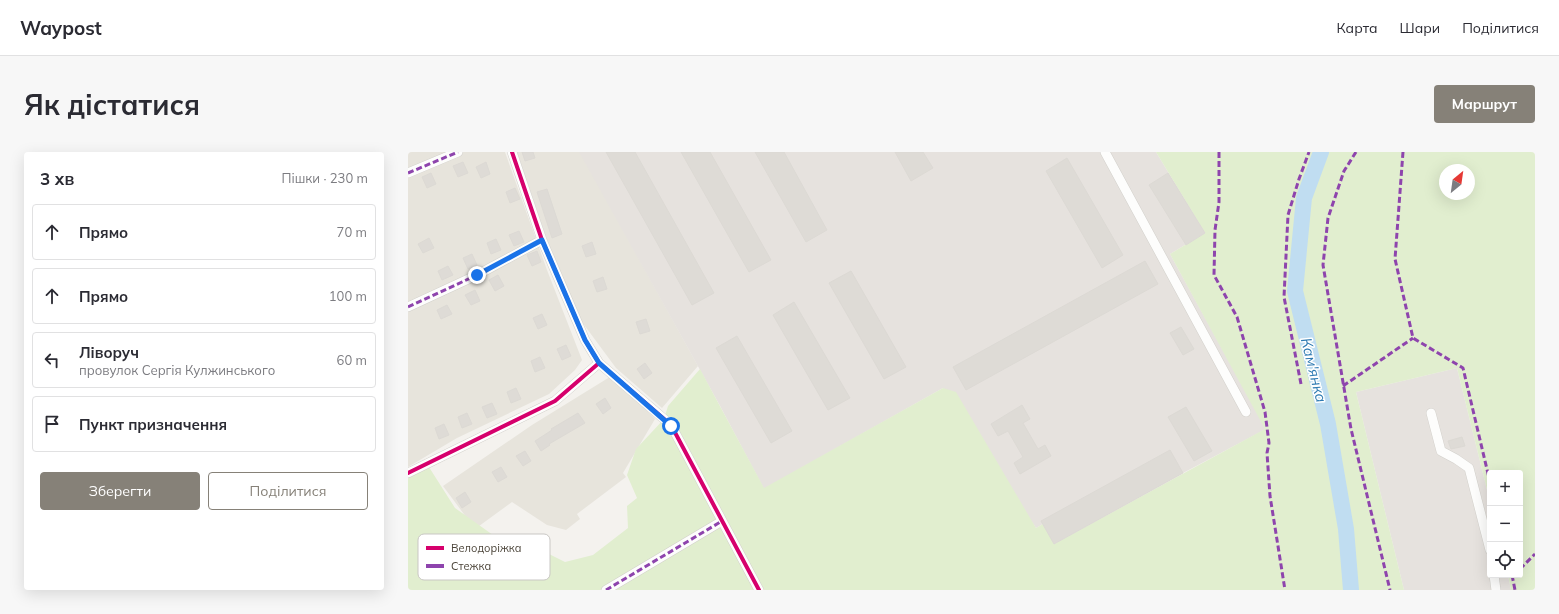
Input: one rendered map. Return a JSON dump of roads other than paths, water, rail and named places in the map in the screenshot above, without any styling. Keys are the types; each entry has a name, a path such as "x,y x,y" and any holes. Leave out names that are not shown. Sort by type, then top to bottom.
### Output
{"street":[{"path":"408,173 458,152"},
{"path":"512,152 542,240 585,340 599,363 671,426 759,590"},
{"path":"1105,152 1246,412"},
{"path":"408,307 477,275 542,240"},
{"path":"408,473 555,401 599,363"},
{"path":"1431,413 1441,451 1469,468 1488,542"},
{"path":"606,590 722,521"},
{"path":"1494,578 1496,590"}],"waterway":[{"name":"Кам'янка","path":"1321,152 1304,198 1295,291 1328,424 1346,529 1351,590"}]}
